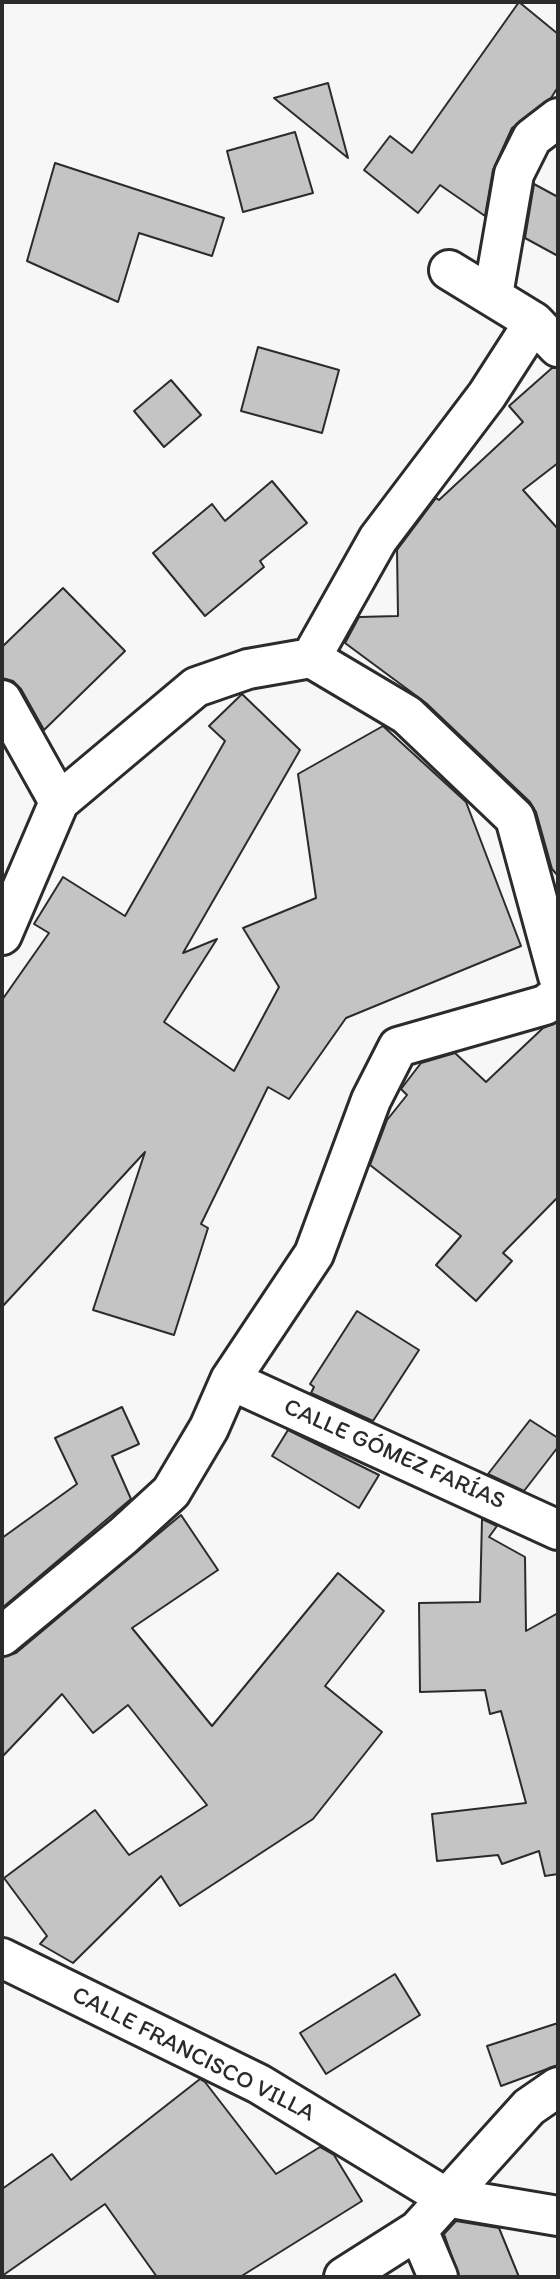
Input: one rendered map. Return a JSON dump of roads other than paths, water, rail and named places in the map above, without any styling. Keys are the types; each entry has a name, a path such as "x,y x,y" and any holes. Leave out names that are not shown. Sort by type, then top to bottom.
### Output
{"street":[{"path":"493,295 513,174 532,138 558,118"},
{"path":"310,658 378,539 487,394 546,335 493,295 449,270"},
{"path":"2,935 59,802 196,687 248,669 310,658 407,715 515,818 558,975"},
{"path":"2,700 59,802"},
{"path":"2,1636 123,1536 171,1492 209,1428 230,1380 314,1254 371,1100 398,1047 545,1004 558,995"},
{"name":"CALLE GÓMEZ FARÍAS","path":"230,1380 558,1530"},
{"name":"CALLE FRANCISCO VILLA","path":"2,1958 259,2084 445,2197"},
{"path":"344,2277 418,2230 529,2107 558,2087"},
{"path":"445,2197 558,2216"},
{"path":"418,2230 438,2277"}]}
